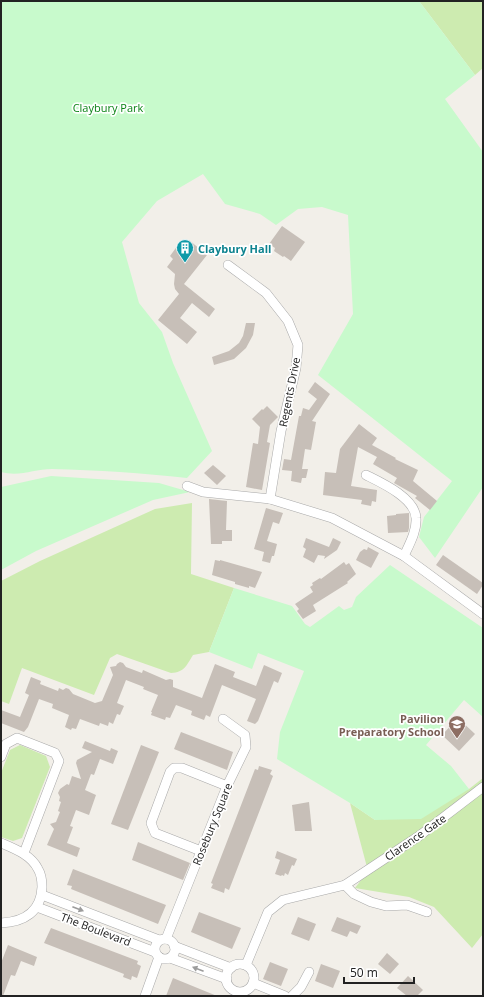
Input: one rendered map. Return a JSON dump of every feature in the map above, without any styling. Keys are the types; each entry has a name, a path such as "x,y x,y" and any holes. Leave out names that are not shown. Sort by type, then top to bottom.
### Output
{"street":[{"name":"Regents Drive","path":"228,265 266,293 288,321 298,345 296,368 281,431 270,499"},
{"path":"366,475 389,486 411,504 416,517 413,536 404,556"},
{"path":"187,486 202,492 270,499 332,518 404,556 483,614"},
{"name":"Rosebury Square","path":"163,939 227,786 246,747 245,735 223,719"},
{"path":"1,757 6,744 17,738 55,753 59,761 24,853"},
{"path":"201,851 155,833 152,829 151,823 170,772 174,768 182,768 227,786"},
{"name":"Clarence Gate","path":"246,965 268,912 276,905 283,900 345,885 419,836 483,787"},
{"path":"1,843 24,853 38,868 42,883 42,895 37,907 30,914 21,920 1,923"},
{"path":"345,885 354,894 371,902 386,906 407,905 427,912"},
{"name":"The Boulevard","path":"42,895 163,939"},
{"name":"The Boulevard","path":"37,907 157,955"},
{"path":"145,996 157,955 155,946 163,939 171,941 174,946 174,954 170,958"},
{"path":"174,946 231,968"},
{"path":"157,955 164,959 170,958 227,980"},
{"path":"240,964 246,965 253,973 254,980 250,987 244,991 235,993 227,980 227,974 231,968 240,964"},
{"path":"292,996 301,987 309,972"},
{"path":"252,983 285,996"}],"green space":[{"name":"Claybury Park","path":"1,1 419,1 475,75 445,99 483,152 483,487 435,558 419,537 424,517 452,481 318,375 353,314 348,215 322,207 298,209 276,225 260,214 225,204 203,174 157,201 122,242 139,303 162,332 173,363 212,451 187,478 69,469 45,469 14,474 1,472"},
{"path":"419,1 483,1 483,68 475,75"},
{"path":"51,476 159,483 190,492 153,500 36,551 1,570 1,487"},
{"path":"192,503 191,574 234,588 209,652 193,655 182,670 171,673 117,654 110,658 94,695 22,668 9,704 1,701 1,581 40,561 155,509"},
{"path":"390,565 483,628 483,717 464,700 426,745 451,766 469,789 421,819 375,820 350,803 277,759 280,732 304,671 258,653 252,669 209,652 234,588 292,606 305,624 310,627 339,606 344,610 352,607 356,597"},
{"path":"20,745 46,756 50,767 22,838 13,841 1,837 1,773 10,750"},
{"path":"483,778 483,934 472,948 434,907 409,897 355,888 368,871 350,803 375,820 469,789"}],"building":[{"path":"282,226 305,242 291,261 274,251 275,248 269,244"},
{"path":"189,240 207,255 184,284 215,309 209,317 192,303 180,318 197,332 187,344 158,320 179,294 175,289 174,284 175,274 167,267 173,259 170,256 178,245 182,248"},
{"path":"246,323 255,323 253,335 246,348 234,359 214,365 212,357 229,351 239,343 243,336"},
{"path":"315,382 330,394 312,421 316,422 311,450 305,449 302,469 308,469 306,478 302,478 301,483 291,481 292,471 282,470 284,459 291,460 299,416 301,416 303,408 309,410 317,399 308,392"},
{"path":"267,406 278,417 270,425 267,442 270,443 262,490 246,487 253,443 258,444 260,427 252,419"},
{"path":"359,424 377,438 372,445 396,458 395,459 418,470 413,481 437,501 430,510 415,498 417,496 394,483 397,478 373,464 377,457 358,447 351,486 377,490 376,502 372,501 371,506 361,504 362,500 323,495 325,472 336,473 340,449"},
{"path":"213,465 226,476 217,485 204,473"},
{"path":"209,499 227,501 226,530 232,530 232,541 222,541 222,544 211,544"},
{"path":"266,508 283,513 279,524 273,522 267,541 277,544 274,556 272,556 270,563 262,561 264,552 254,549"},
{"path":"409,513 408,532 388,533 387,516"},
{"path":"306,538 329,547 333,538 341,542 337,550 324,559 325,556 318,555 314,563 303,557 306,549 303,547"},
{"path":"368,547 379,553 371,568 356,560 360,552 364,549 367,550"},
{"path":"443,555 483,583 477,594 436,565"},
{"path":"215,560 220,560 262,572 255,588 235,584 235,582 212,575"},
{"path":"344,562 346,565 349,563 356,574 347,582 348,583 313,605 316,611 303,619 297,611 299,609 295,604 313,592 310,587 313,585 312,583 320,578 321,579"},
{"path":"120,662 126,667 142,673 143,670 166,680 173,680 173,687 202,698 215,664 235,672 233,677 256,686 264,665 282,673 278,683 274,681 258,721 255,724 247,721 256,699 222,685 210,717 206,715 204,720 191,715 192,711 176,705 170,718 166,717 165,720 151,715 158,695 143,689 144,687 126,680 117,703 124,706 120,715 117,714 113,724 109,722 108,726 100,723 99,726 80,719 76,729 72,728 71,730 65,727 69,715 52,708 53,704 39,699 28,727 24,732 1,723 1,710 20,717 29,695 25,693 31,677 41,681 40,684 58,691 59,688 63,690 66,688 69,689 73,694 95,703 102,701 113,675 110,667 116,666"},
{"path":"458,718 475,734 459,751 442,735"},
{"path":"181,732 233,752 227,770 174,749"},
{"path":"85,741 110,751 111,748 118,751 113,764 100,759 94,775 91,774 85,790 96,795 89,815 76,810 70,826 73,827 67,843 80,848 77,857 47,845 54,829 50,824 56,822 60,812 58,811 61,802 59,801 60,797 58,793 60,789 67,784 69,785 72,776 81,779 76,763 77,760 92,752 82,748"},
{"path":"141,745 159,752 128,830 111,824"},
{"path":"259,766 272,770 270,774 273,776 229,890 225,888 224,893 211,888 213,884 211,883 255,769 258,770"},
{"path":"309,802 312,831 295,831 292,805"},
{"path":"138,842 190,863 183,880 132,860"},
{"path":"277,851 297,859 294,866 292,865 288,875 285,873 284,876 275,874 280,860 275,858"},
{"path":"73,869 166,905 158,924 71,889 72,886 67,885"},
{"path":"199,912 241,928 232,949 191,932"},
{"path":"298,917 316,924 309,941 291,934"},
{"path":"337,917 361,926 357,934 350,931 347,937 331,931"},
{"path":"51,928 138,961 137,964 141,966 137,978 132,976 131,980 123,977 124,974 44,943"},
{"path":"8,945 37,957 34,966 21,961 15,976 11,975 3,996 1,996 1,963"},
{"path":"387,953 399,964 390,974 378,964"},
{"path":"270,962 288,969 281,986 263,979"},
{"path":"321,964 340,971 333,988 315,981"},
{"path":"408,976 423,990 417,996 407,996 397,988"},
{"path":"173,978 217,996 166,996"}],"place":[{"name":"Claybury Hall","path":"185,263"},
{"name":"Pavilion Preparatory School","path":"457,739"}]}
